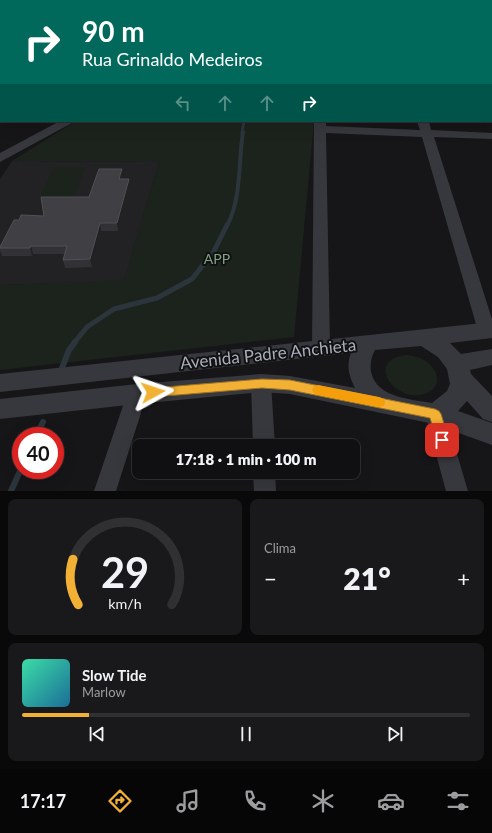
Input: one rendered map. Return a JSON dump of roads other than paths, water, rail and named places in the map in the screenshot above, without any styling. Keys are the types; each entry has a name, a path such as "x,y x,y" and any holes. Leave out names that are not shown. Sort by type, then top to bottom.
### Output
{"street":[{"path":"0,158 66,122"},
{"path":"321,348 320,125 425,127 492,136"},
{"path":"425,127 489,330"},
{"name":"Avenida Padre Anchieta","path":"0,383 489,330"},
{"path":"424,338 446,351 459,371 492,412"},
{"name":"Avenida Padre Anchieta","path":"369,343 362,350 358,361 359,370 364,384 372,393 386,404"},
{"path":"459,371 469,360 492,357"},
{"path":"458,491 435,414 457,397 462,384 459,371"},
{"path":"262,384 264,439"},
{"name":"Avenida Padre Anchieta","path":"0,409 137,394 262,384 290,385 435,414 492,434"},
{"path":"105,491 137,394"},
{"path":"264,479 265,491"}],"waterway":[{"path":"242,133 244,122"},
{"path":"227,226 232,215 237,192 243,132"},
{"path":"74,343 87,327 114,309 157,298 192,279 214,251 227,225"},
{"path":"62,368 69,350 75,342"},
{"path":"40,427 43,422"},
{"path":"11,491 16,479"}],"park label":[{"name":"APP","path":"217,259"}]}
